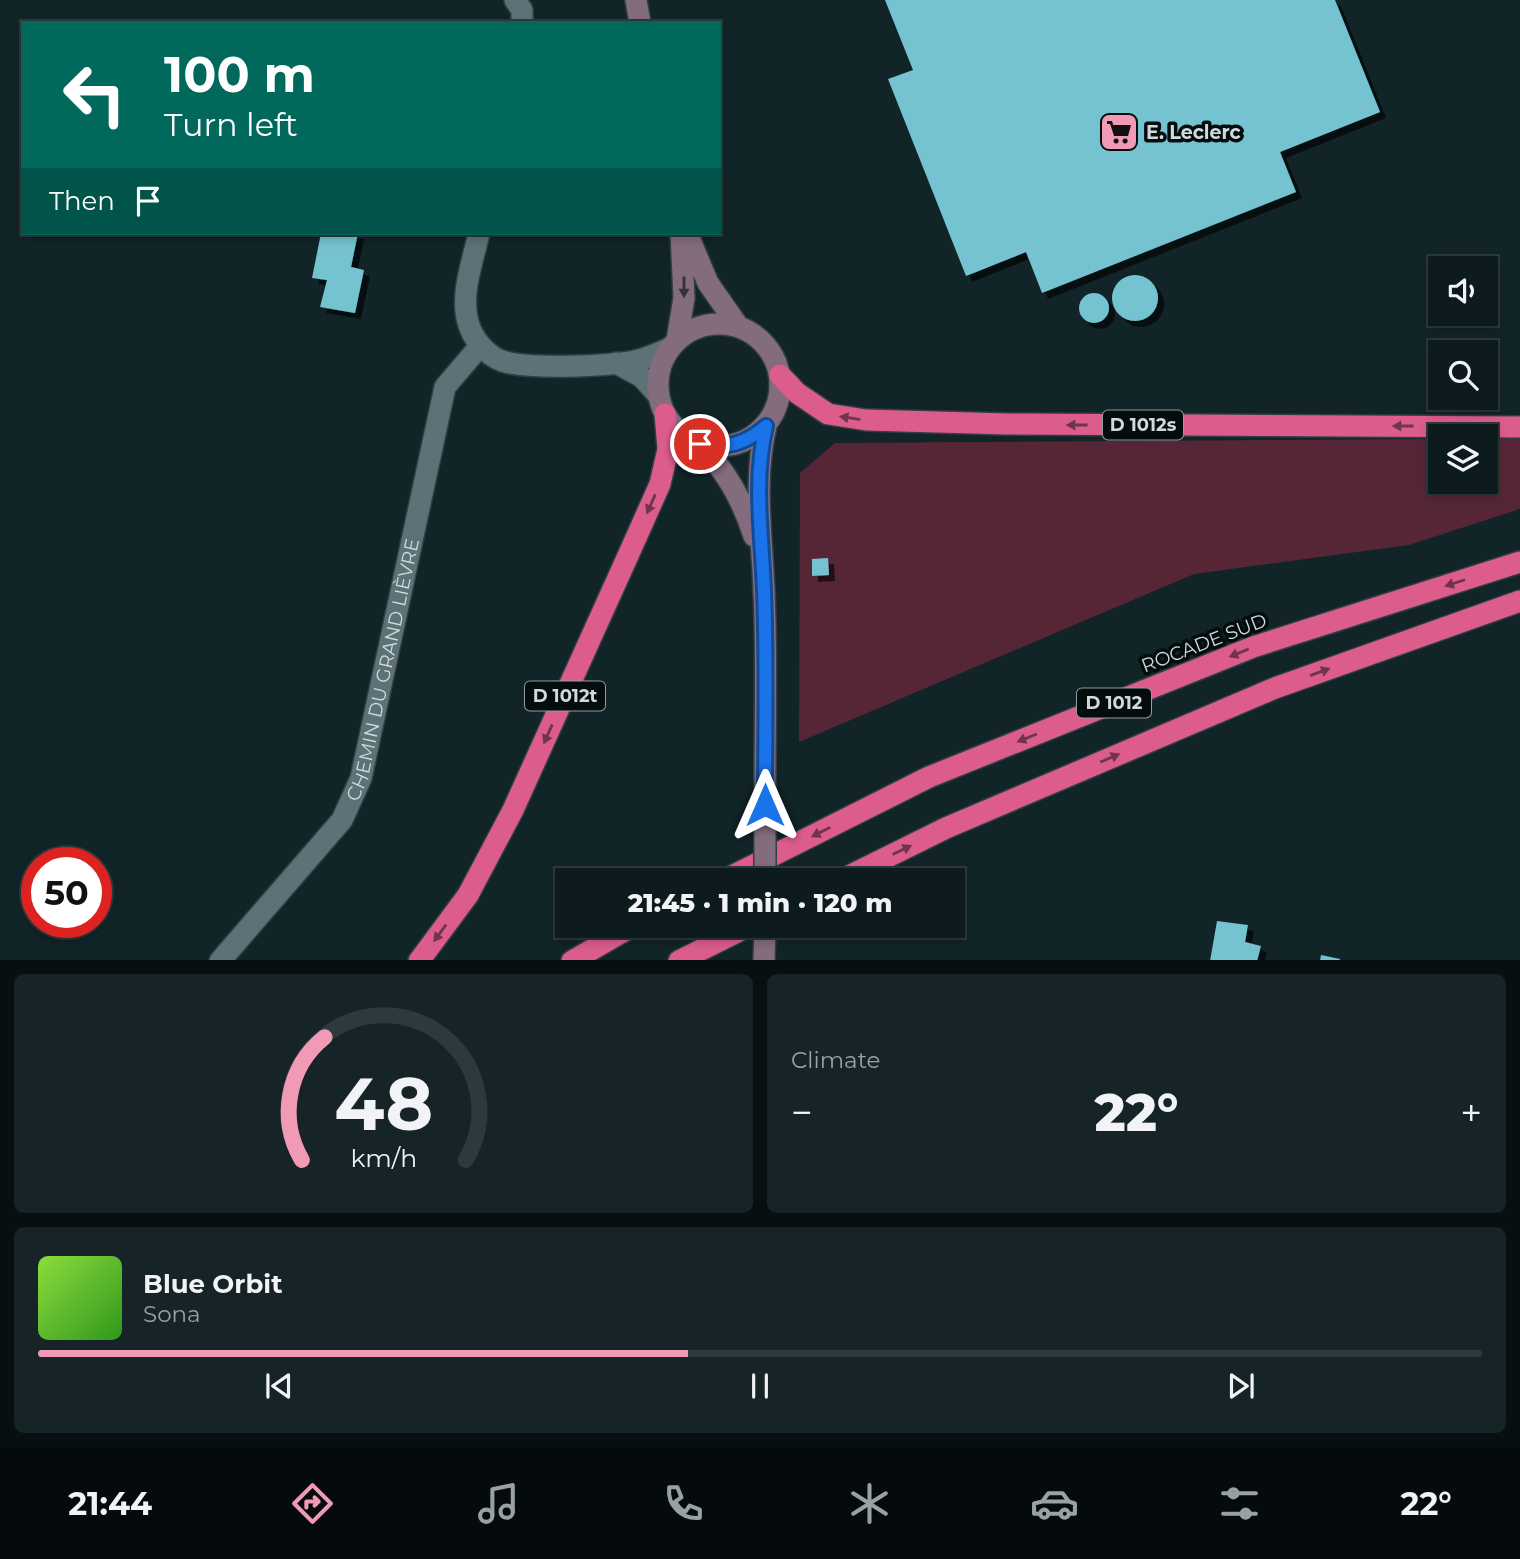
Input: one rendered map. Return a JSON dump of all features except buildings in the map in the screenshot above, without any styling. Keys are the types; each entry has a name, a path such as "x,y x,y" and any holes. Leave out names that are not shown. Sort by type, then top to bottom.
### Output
{"highway":[{"name":"D 1012s","path":"780,375 797,393 828,414 866,420 1021,424 1520,427"},
{"name":"D 1012t","path":"420,960 468,895 513,810 660,484 668,449 662,404"},
{"name":"ROCADE SUD","path":"748,868 929,777 1240,652 1520,562"},
{"name":"D 1012","path":"865,868 946,828 1262,694 1520,601"},
{"path":"574,960 612,938"},
{"path":"681,960 725,938"}],"main road":[{"path":"636,0 640,21"},
{"path":"681,235 684,298 673,344 658,378 662,404 674,427 700,444 723,469 738,495 762,561"},
{"path":"688,235 708,283 738,326 766,345 780,375 778,402 766,426 760,451 759,476 765,868"},
{"path":"673,344 705,325 738,326"},
{"path":"700,444 717,447 735,445 752,438 766,426"},
{"path":"764,960 765,938"}],"street":[{"path":"515,0 522,10 522,21"},
{"path":"479,235 465,298 468,323 480,346 500,360 523,365 616,363 637,360 673,344"},
{"name":"CHEMIN DU GRAND LIÈVRE","path":"221,960 342,820 360,778 445,387 480,346"},
{"path":"616,363 642,377 662,404"}],"shaded area":[{"path":"1498,438 1520,438 1520,509 1409,545 1194,574 799,742 800,473 835,443 1428,439 1428,494 1498,494"}],"place":[{"name":"E. Leclerc","path":"1119,132"}],"route":[{"path":"700,444 717,447 735,445 752,438 766,426 760,451 758,488 765,619 765,805"}]}
